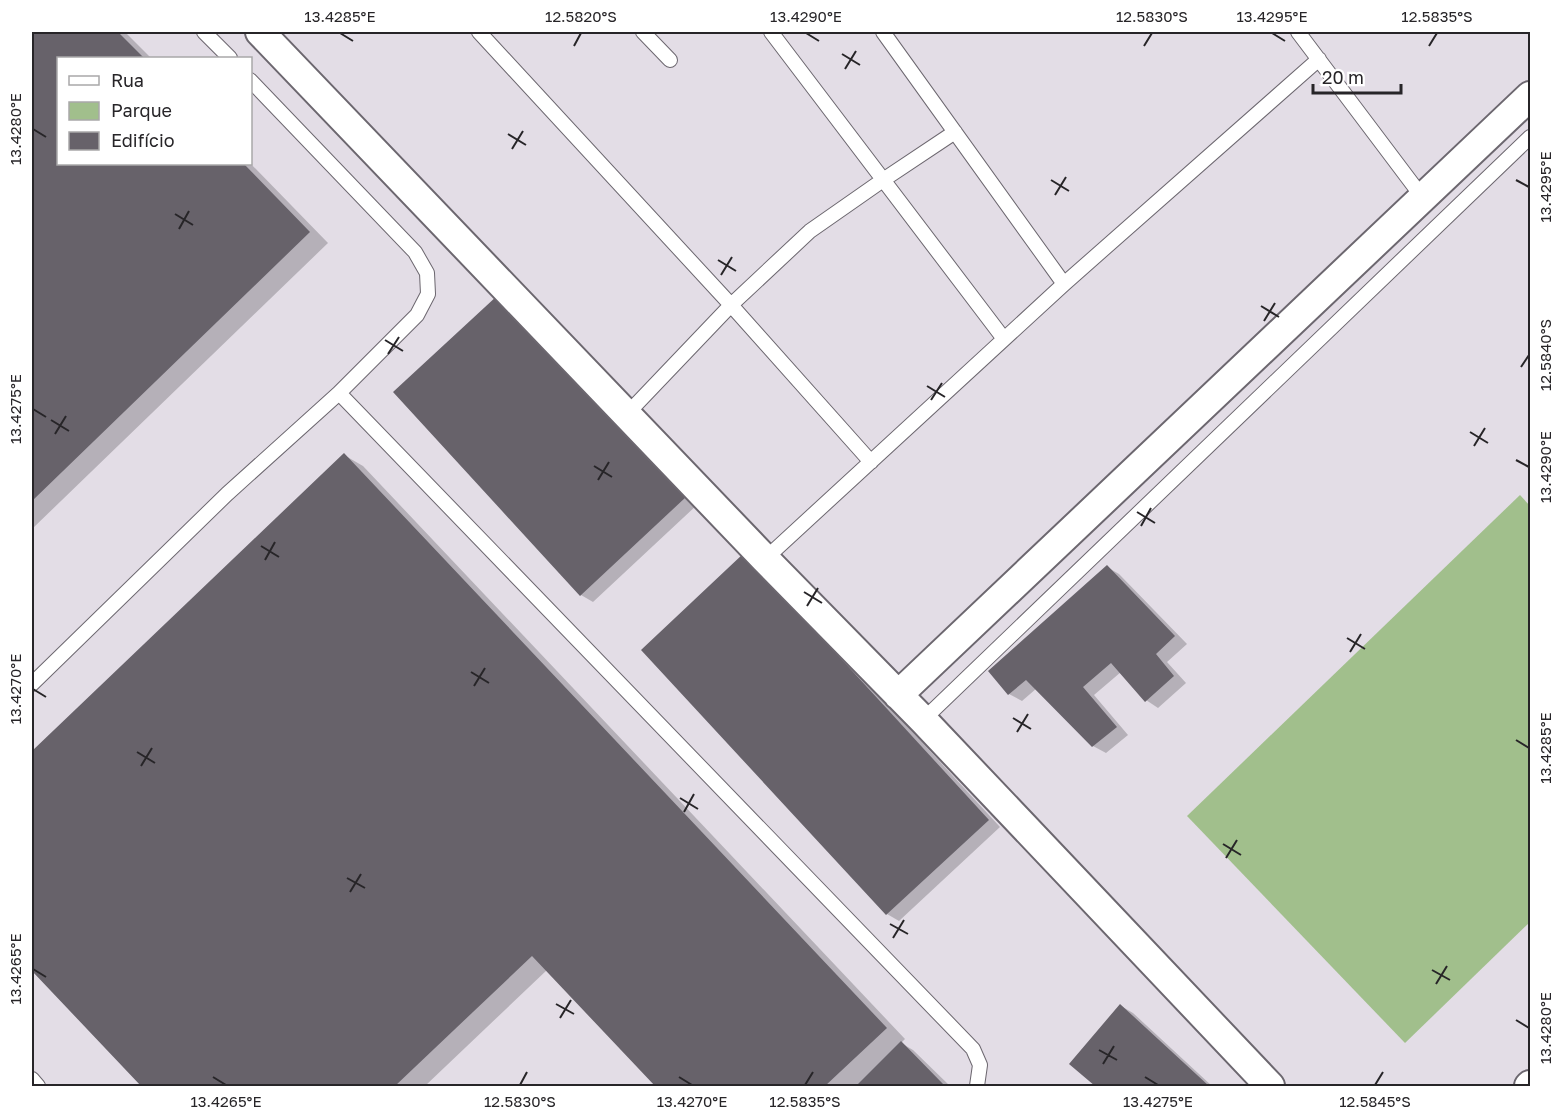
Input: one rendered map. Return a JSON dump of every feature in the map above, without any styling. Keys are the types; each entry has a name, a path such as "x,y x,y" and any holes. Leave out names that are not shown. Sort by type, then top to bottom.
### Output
{"street":[{"path":"269,34 627,414 923,720 1270,1086"},
{"path":"898,695 1530,96"}],"lane":[{"path":"204,32 229,57"},
{"path":"479,32 731,305 871,462"},
{"path":"643,32 670,60"},
{"path":"771,32 1004,339"},
{"path":"883,32 1064,284"},
{"path":"1298,32 1423,198"},
{"path":"765,559 1064,284 1319,59"},
{"path":"32,684 228,494 339,393 417,315 429,294 427,273 415,252 252,82"},
{"path":"627,414 731,305 810,231 955,132"},
{"path":"923,720 1530,137"},
{"path":"339,393 973,1049 980,1065 977,1086"},
{"path":"32,1079 38,1086"}],"green space":[{"path":"1520,495 1530,506 1530,922 1405,1043 1187,816"}],"building":[{"path":"32,32 118,32 143,57 57,57 57,165 245,165 310,232 32,501"},
{"path":"498,295 686,497 580,596 393,392"},
{"path":"344,453 887,1028 825,1086 655,1086 532,956 395,1086 141,1086 32,971 32,751"},
{"path":"744,553 989,820 886,915 641,650"},
{"path":"1107,565 1175,636 1156,654 1174,676 1145,702 1111,663 1083,687 1117,727 1092,747 1026,680 1008,695 988,671"},
{"path":"1120,1004 1209,1086 1095,1086 1069,1064"},
{"path":"901,1041 943,1084 940,1086 856,1086"}]}
